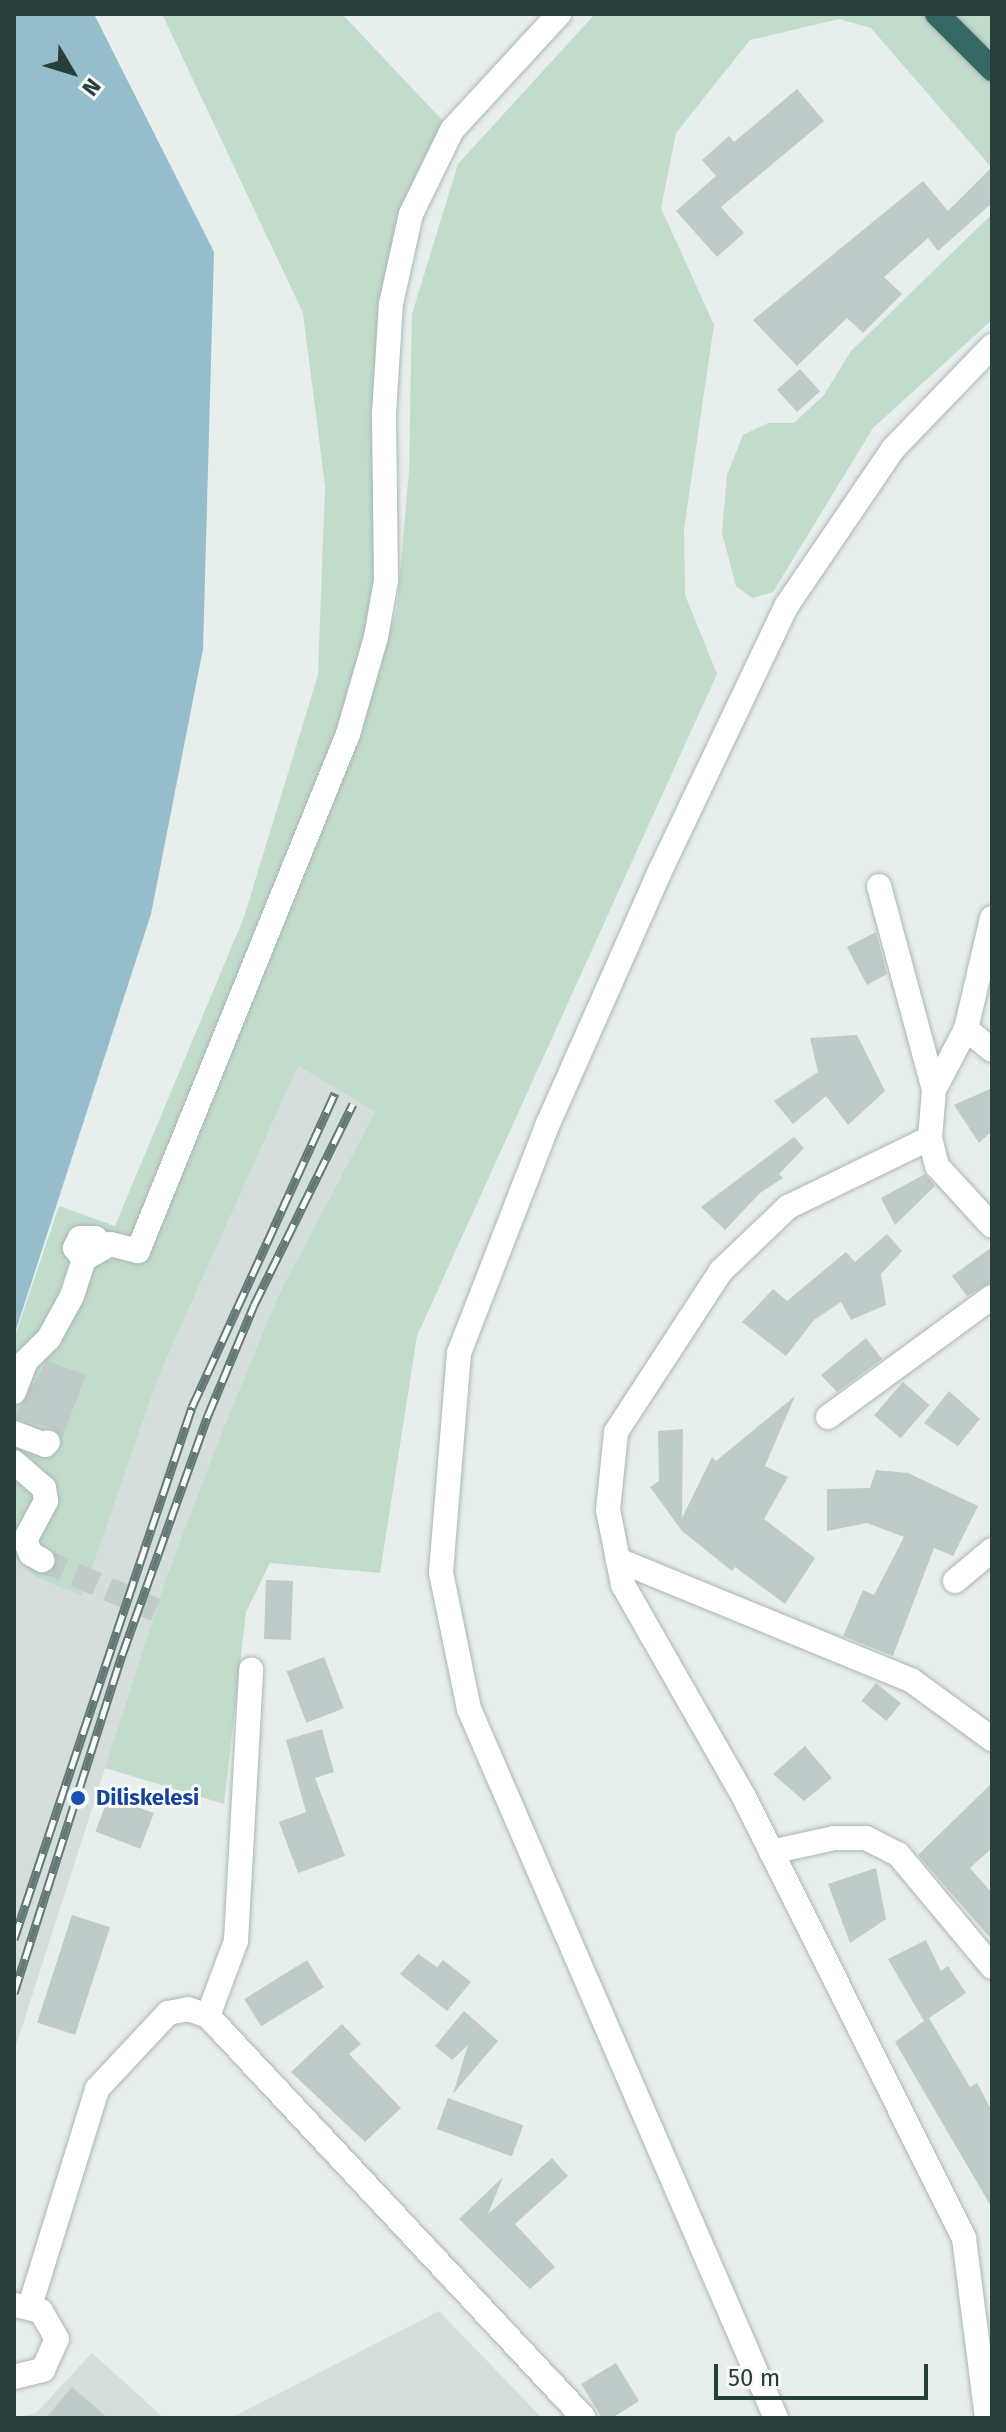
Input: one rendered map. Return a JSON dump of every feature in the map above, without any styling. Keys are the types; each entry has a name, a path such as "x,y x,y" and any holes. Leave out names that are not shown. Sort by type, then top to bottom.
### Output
{"highway":[{"path":"937,14 992,69"}],"street":[{"path":"14,1392 26,1361 49,1338 91,1254 116,1244 138,1251 348,734 376,637 386,580 384,414 391,304 411,214 452,130 559,14"},
{"path":"776,2418 469,1709 441,1572 459,1353 547,1126 659,873 787,605 893,449 992,346"},
{"path":"879,886 934,1090 930,1138 937,1166 992,1226"},
{"path":"934,1090 966,1029 992,918"},
{"path":"966,1029 992,1050"},
{"path":"930,1138 788,1207 721,1271 616,1432 608,1510 623,1585 771,1852 964,2238 987,2418"},
{"path":"828,1417 992,1297"},
{"path":"49,1338 51,1363"},
{"path":"14,1433 45,1445 48,1442"},
{"path":"15,1466 46,1494 26,1534 29,1551"},
{"path":"955,1581 992,1550"},
{"path":"618,1560 911,1680 992,1739"},
{"path":"208,2016 236,1941 251,1669"},
{"path":"771,1852 834,1838 866,1838 898,1854 992,1967"},
{"path":"14,2377 43,2370 56,2351 55,2328 22,2306 97,2089 168,2013 188,2009 208,2016 584,2418"}],"shaded area":[{"path":"298,1066 375,1112 279,1294 223,1429 167,1575 14,2052 14,1556 36,1577 82,1595 160,1373"},
{"path":"439,2311 542,2418 231,2418"},
{"path":"92,2353 164,2418 14,2418 36,2413"}],"green space":[{"path":"162,14 342,14 444,122 401,209 378,580 342,734 141,1259 363,722 397,608 409,470 412,314 458,164 595,14 992,14 992,168 871,28 839,19 750,40 676,133 661,208 714,325 684,529 685,595 717,674 417,1336 380,1573 270,1563 246,1612 224,1804 105,1768 167,1575 223,1429 279,1294 375,1112 298,1066 160,1373 82,1596 36,1577 14,1556 14,1339 59,1206 115,1226 244,917 318,675 325,486 303,313"},
{"path":"992,214 992,320 873,428 773,592 752,598 736,586 722,533 727,475 743,435 768,423 794,423 824,395 851,351"}],"water":[{"path":"14,14 94,14 214,252 203,649 151,914 14,1336"}],"building":[{"path":"797,89 824,121 721,207 744,233 717,257 676,211 716,176 702,160 729,136 734,142"},
{"path":"992,167 992,203 938,251 928,238 884,277 902,294 863,333 847,318 797,366 753,320 923,181 948,211"},
{"path":"800,369 820,391 797,412 777,390"},
{"path":"876,932 887,974 867,985 847,947"},
{"path":"857,1035 885,1091 848,1125 826,1096 793,1124 774,1101 818,1072 810,1038"},
{"path":"992,1088 992,1131 979,1143 954,1105"},
{"path":"794,1137 804,1148 779,1174 783,1178 760,1193 725,1230 701,1207"},
{"path":"925,1174 935,1186 895,1225 881,1198"},
{"path":"887,1234 902,1251 881,1274 886,1305 851,1320 841,1302 814,1320 786,1356 742,1322 773,1289 787,1301 846,1252 855,1262"},
{"path":"992,1247 992,1282 967,1296 952,1276"},
{"path":"866,1338 882,1359 837,1392 821,1375"},
{"path":"47,1361 86,1375 62,1438 53,1428 14,1418"},
{"path":"903,1382 929,1405 901,1438 874,1415"},
{"path":"949,1391 980,1419 958,1446 924,1423"},
{"path":"795,1396 765,1466 788,1477 764,1519 815,1558 785,1604 735,1567 732,1571 682,1531 650,1487 659,1481 658,1431 683,1429 682,1518 712,1457 716,1461"},
{"path":"876,1470 908,1473 978,1506 953,1556 934,1548 893,1656 843,1636 863,1590 874,1595 904,1537 867,1523 827,1531 827,1489 870,1488"},
{"path":"266,1580 293,1581 291,1640 264,1639"},
{"path":"324,1657 344,1708 306,1723 287,1671"},
{"path":"876,1683 901,1703 886,1721 862,1701"},
{"path":"322,1729 334,1772 315,1778 345,1856 298,1873 279,1822 306,1812 286,1740"},
{"path":"805,1746 832,1778 804,1801 773,1774"},
{"path":"992,1783 992,1848 970,1868 992,1893 992,1940 918,1855"},
{"path":"109,1796 154,1813 140,1849 95,1831"},
{"path":"876,1868 886,1919 850,1943 828,1884"},
{"path":"72,1915 110,1927 75,2035 37,2022"},
{"path":"926,1940 941,1971 948,1966 966,1993 929,2018 970,2087 977,2083 992,2111 992,2208 895,2042 924,2021 888,1959"},
{"path":"418,1954 437,1967 443,1960 471,1982 447,2011 400,1974"},
{"path":"307,1960 324,1987 261,2026 244,1999"},
{"path":"464,2011 498,2041 453,2094 468,2045 452,2060 435,2046"},
{"path":"342,2024 361,2044 349,2054 401,2108 365,2142 291,2072"},
{"path":"448,2098 523,2125 512,2156 437,2129"},
{"path":"552,2158 568,2176 515,2224 555,2267 530,2289 459,2219 503,2177 488,2214"},
{"path":"616,2363 639,2401 612,2418 602,2418 581,2384"},
{"path":"72,2387 108,2418 46,2418"}],"tunnel":[{"path":"42,1560 156,1610"}],"railway":[{"path":"14,1939 192,1407 335,1093"},
{"path":"14,1993 122,1655 208,1415 254,1305 353,1104"}],"place":[{"name":"Diliskelesi","path":"78,1798"}]}
